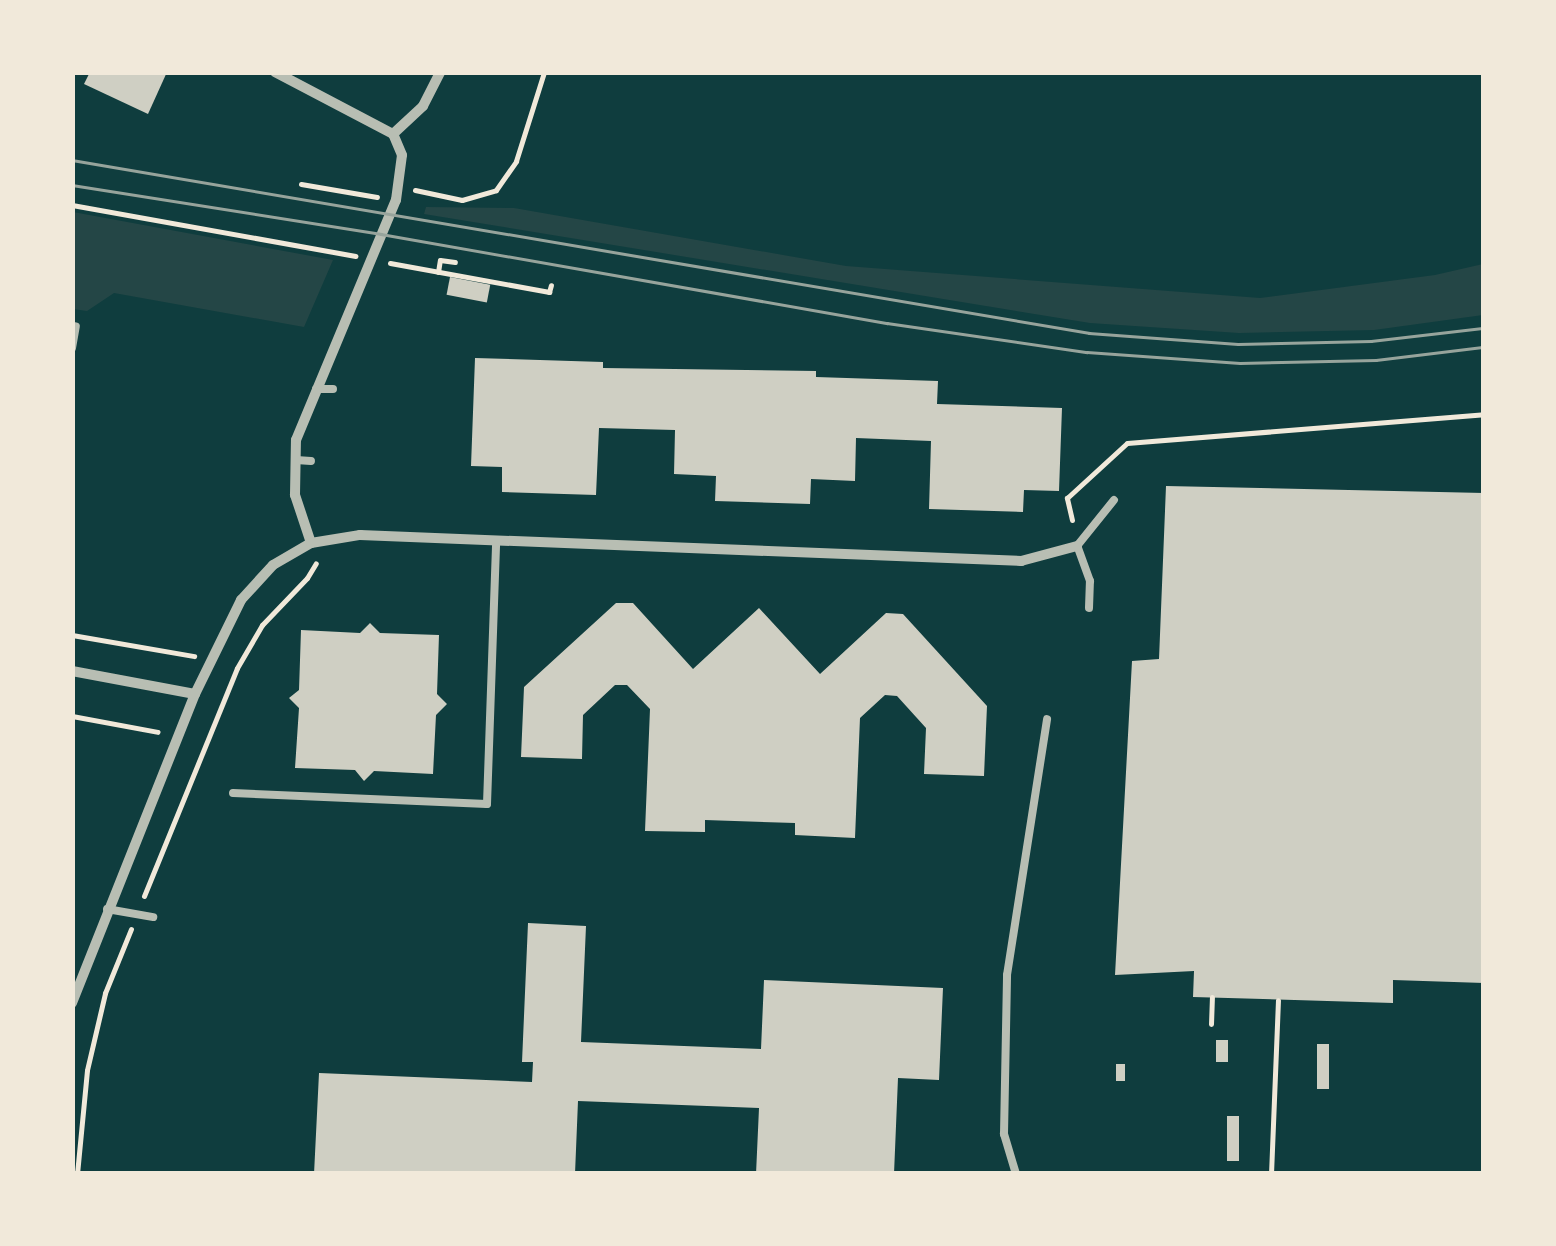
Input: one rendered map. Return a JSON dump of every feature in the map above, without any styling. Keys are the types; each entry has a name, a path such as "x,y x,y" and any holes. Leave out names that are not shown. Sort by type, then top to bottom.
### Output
{"street":[{"path":"275,72 393,134 402,155 396,200 296,440 295,496 315,542"},
{"path":"393,134 423,106 440,72"},
{"path":"72,1003 195,694 241,600 273,565 315,542 360,535 1021,561 1078,546"},
{"path":"72,671 195,694"}],"lane":[{"path":"72,348 76,326"},
{"path":"316,389 333,389"},
{"path":"296,460 311,461"},
{"path":"1089,608 1090,580 1078,546 1114,500"},
{"path":"233,793 487,804 496,540"},
{"path":"1016,1174 1004,1134 1007,975 1047,719"},
{"path":"107,908 153,917"}],"path":[{"path":"400,186 462,200 496,190 516,161 544,72"},
{"path":"301,184 396,200"},
{"path":"72,205 549,292 551,285"},
{"path":"438,272 440,260 455,262"},
{"path":"1078,546 1067,498 1127,443 1484,414"},
{"path":"76,1174 86,1070 105,994 237,668 262,625 314,569 315,542"},
{"path":"72,636 212,659"},
{"path":"72,716 178,735"},
{"path":"1211,1024 1212,997"},
{"path":"1271,1174 1278,1000"}],"shaded area":[{"path":"426,207 514,208 846,266 1260,298 1435,275 1483,264 1483,315 1374,330 1239,333 1090,323 424,214"},
{"path":"72,212 333,260 304,327 114,293 87,311 73,309"}],"building":[{"path":"90,72 167,72 148,114 84,84"},
{"path":"450,277 490,285 487,302 447,295"},
{"path":"475,358 603,362 603,368 816,371 816,377 938,381 937,404 1062,408 1059,491 1024,490 1023,512 929,509 931,441 856,438 855,481 811,479 810,504 715,501 716,476 674,474 675,430 599,428 596,495 502,492 502,467 471,466"},
{"path":"1166,486 1484,493 1484,983 1393,980 1393,1003 1193,997 1194,971 1115,975 1132,661 1159,659"},
{"path":"616,603 633,603 693,669 759,608 820,674 886,613 903,614 987,706 984,776 924,774 926,728 897,696 885,695 860,718 855,838 795,835 795,823 705,820 705,832 645,831 650,709 627,685 615,685 583,715 582,759 521,757 524,687"},
{"path":"370,623 380,633 439,635 437,694 447,704 436,715 433,774 374,771 364,781 355,770 295,768 299,708 289,698 299,690 301,630 360,633"},
{"path":"528,923 586,926 581,1042 761,1049 764,980 943,988 939,1080 898,1078 894,1174 756,1174 759,1108 578,1101 575,1174 314,1174 319,1073 532,1082 533,1062 522,1062"},
{"path":"1216,1040 1228,1040 1228,1062 1216,1062"},
{"path":"1317,1044 1329,1044 1329,1089 1317,1089"},
{"path":"1116,1064 1125,1064 1125,1081 1116,1081"},
{"path":"1227,1116 1239,1116 1239,1161 1227,1161"}],"tram line":[{"path":"72,160 1089,333 1238,344 1371,341 1484,328"},
{"path":"72,185 381,234 887,323 1087,352 1240,363 1376,360 1484,347"}]}
